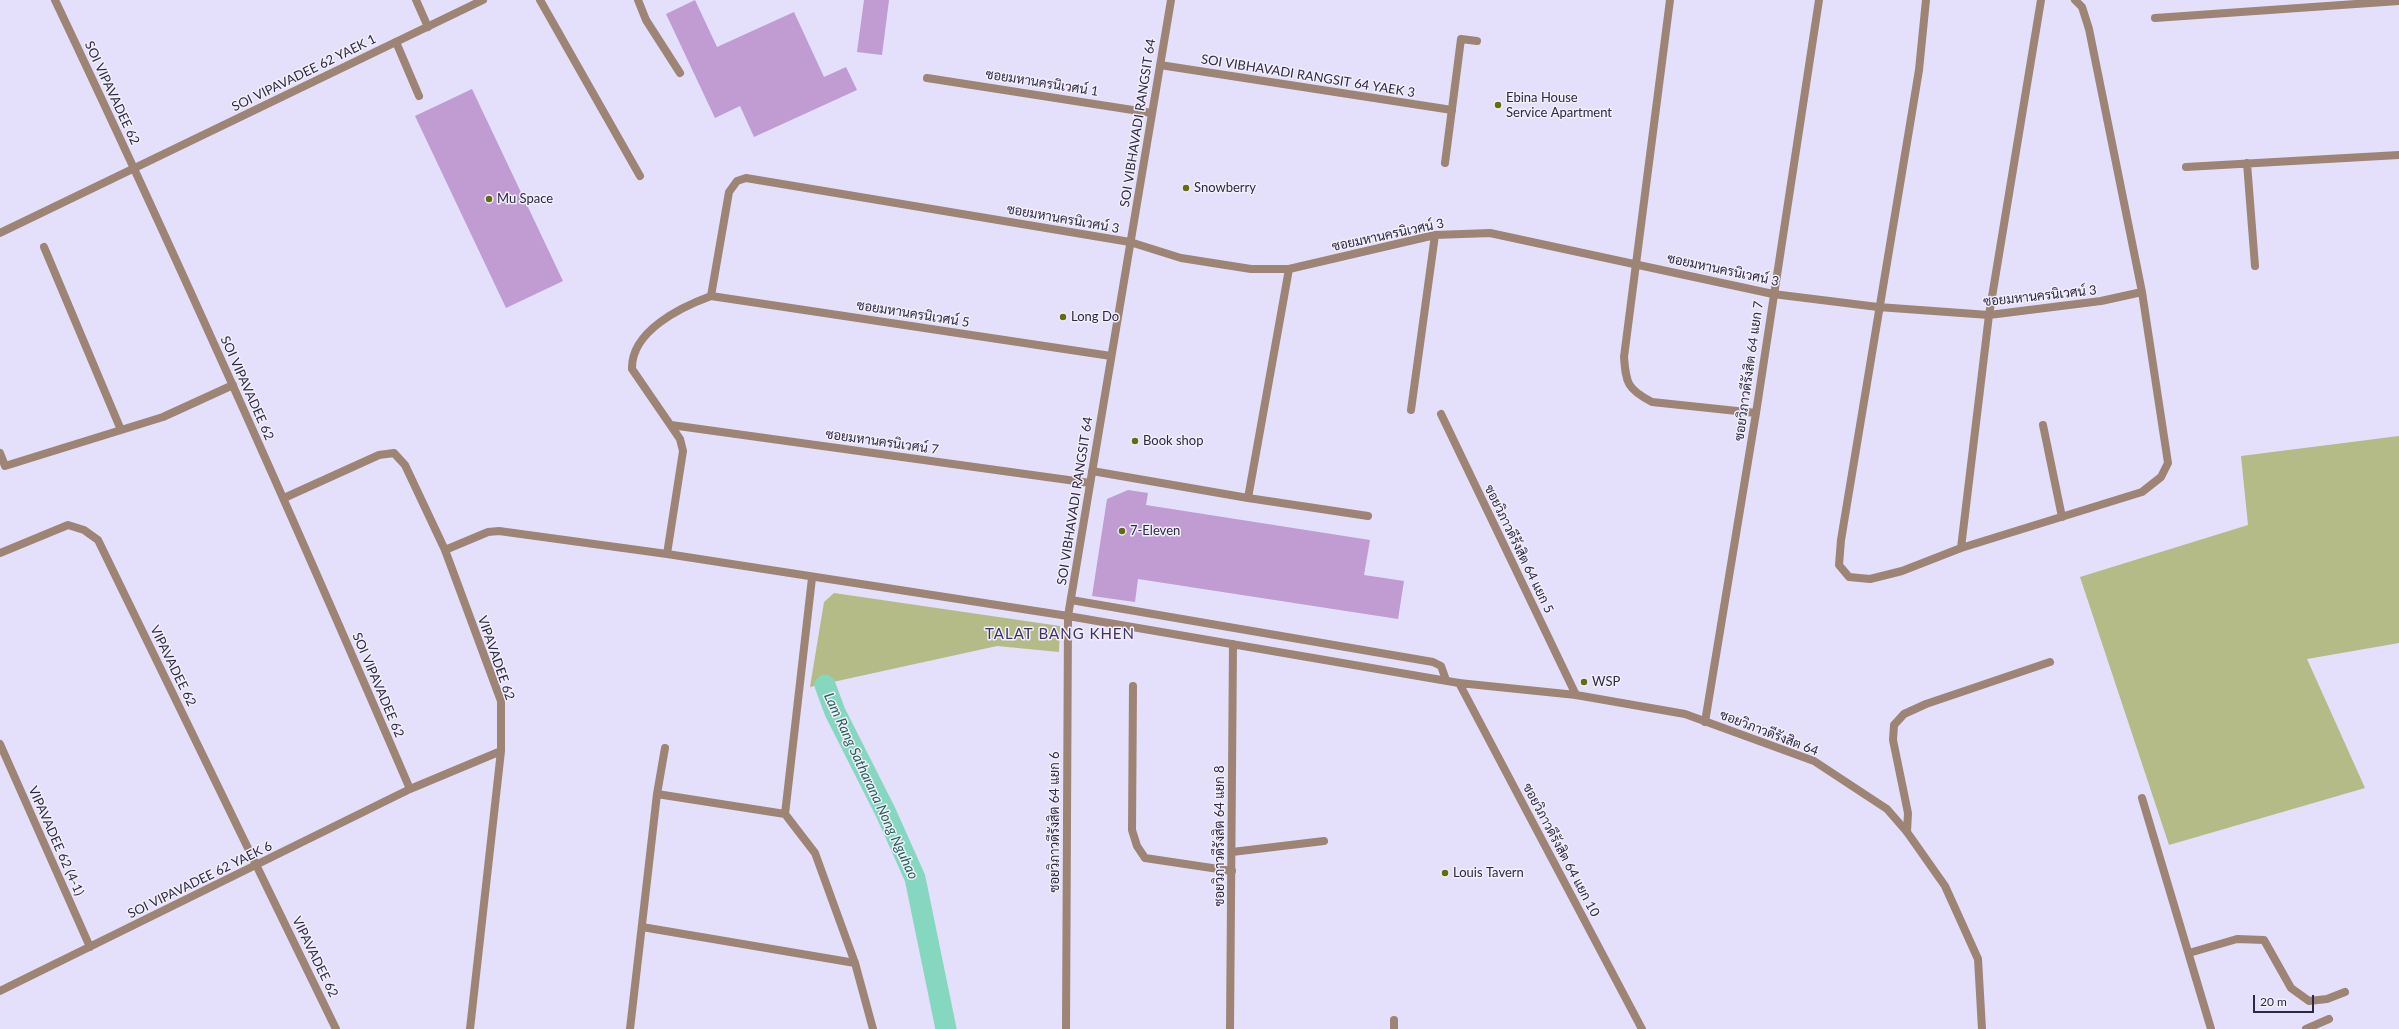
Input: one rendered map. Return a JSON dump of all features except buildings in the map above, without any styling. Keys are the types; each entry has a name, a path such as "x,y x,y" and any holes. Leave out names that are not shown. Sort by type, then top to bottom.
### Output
{"street":[{"name":"SOI VIPAVADEE 62","path":"55,0 135,168 284,498 410,789"},
{"path":"416,0 428,27"},
{"name":"SOI VIPAVADEE 62 YAEK 1","path":"0,233 483,0"},
{"path":"540,0 640,176"},
{"path":"638,0 646,20 680,73"},
{"name":"SOI VIBHAVADI RANGSIT 64","path":"1068,616 1171,0"},
{"path":"1670,0 1624,357 1625,380 1639,395 1652,402 1756,413"},
{"name":"ซอยวิภาวดีรังสิต 64 แยก 7","path":"1706,722 1756,413 1819,0"},
{"path":"1926,0 1918,70 1841,540 1839,566 1849,577 1870,579 1902,571 1961,548 2142,492 2161,477 2168,463 2142,292 2089,29 2082,7 2075,0"},
{"path":"1961,548 1989,315 2041,0"},
{"path":"2155,18 2399,2"},
{"path":"1446,163 1461,39 1477,41"},
{"path":"396,42 418,96"},
{"name":"SOI VIBHAVADI RANGSIT 64 YAEK 3","path":"1160,65 1452,110"},
{"name":"ซอยมหานครนิเวศน์ 1","path":"927,78 1152,112"},
{"path":"2186,167 2399,155"},
{"path":"2247,163 2255,266"},
{"name":"ซอยมหานครนิเวศน์ 3","path":"712,296 729,192 737,181 746,178 1130,242 1182,258 1251,269 1289,268 1435,236 1490,233 1636,262 1773,294 1878,307 1989,315 2101,301 2142,292"},
{"path":"1411,410 1435,236"},
{"path":"44,247 121,430"},
{"path":"1248,498 1289,268"},
{"path":"667,554 683,451 680,439 632,369 632,358 636,348 658,324 685,305 712,296"},
{"name":"ซอยมหานครนิเวศน์ 5","path":"712,296 1111,356"},
{"path":"0,453 5,466 163,417 233,385"},
{"name":"ซอยวิภาวดีรังสิต 64 แยก 5","path":"1441,414 1576,695"},
{"name":"ซอยมหานครนิเวศน์ 7","path":"671,425 1090,483"},
{"path":"2043,425 2062,517"},
{"name":"VIPAVADEE 62","path":"284,498 379,455 394,453 405,465 445,550 500,701 501,751 470,1029"},
{"path":"1092,471 1248,498 1368,516"},
{"name":"VIPAVADEE 62","path":"0,553 68,525 84,530 98,540 336,1029"},
{"path":"445,550 488,532 499,531 667,554 812,578 1068,616 1459,683"},
{"path":"812,578 785,814 814,853 855,963 873,1029"},
{"path":"1071,600 1433,662 1441,666 1446,680"},
{"name":"ซอยวิภาวดีรังสิต 64 แยก 6","path":"1066,1029 1068,616"},
{"name":"ซอยวิภาวดีรังสิต 64 แยก 8","path":"1230,1029 1233,644"},
{"path":"1907,832 1908,813 1893,740 1894,725 1904,714 1926,704 2050,662"},
{"name":"ซอยวิภาวดีรังสิต 64","path":"1459,683 1576,695 1685,714 1814,761 1887,809 1907,832 1946,886 1978,959 1982,1029"},
{"name":"ซอยวิภาวดีรังสิต 64 แยก 10","path":"1459,683 1642,1029"},
{"path":"1133,686 1132,830 1137,846 1145,858 1232,871"},
{"name":"VIPAVADEE 62 (4-1)","path":"0,744 90,947"},
{"path":"630,1029 657,794 664,748"},
{"name":"SOI VIPAVADEE 62 YAEK 6","path":"0,991 410,789 501,751"},
{"path":"657,794 785,814"},
{"path":"2142,798 2211,1029"},
{"path":"1232,852 1324,841"},
{"path":"642,928 855,963"},
{"path":"2188,953 2237,939 2264,940 2291,988 2309,1002 2327,999 2345,992"},
{"path":"2306,1029 2329,1019"}],"green space":[{"path":"2399,436 2399,643 2307,659 2365,788 2169,845 2080,577 2248,525 2241,456"},
{"path":"834,593 1060,626 1059,652 997,646 810,687 824,602"}],"waterway":[{"name":"Lam Rang Satharana Nong Nguhao","path":"825,685 835,712 886,813 915,878 946,1029"}],"place":[{"name":"Ebina House Service Apartment","path":"1498,105"},
{"name":"Snowberry","path":"1186,188"},
{"name":"Mu Space","path":"489,199"},
{"name":"Long Do","path":"1063,317"},
{"name":"Book shop","path":"1135,441"},
{"name":"7-Eleven","path":"1122,531"},
{"name":"WSP","path":"1584,682"},
{"name":"Louis Tavern","path":"1445,873"}],"district":[{"name":"TALAT BANG KHEN","path":"1060,634"}]}
